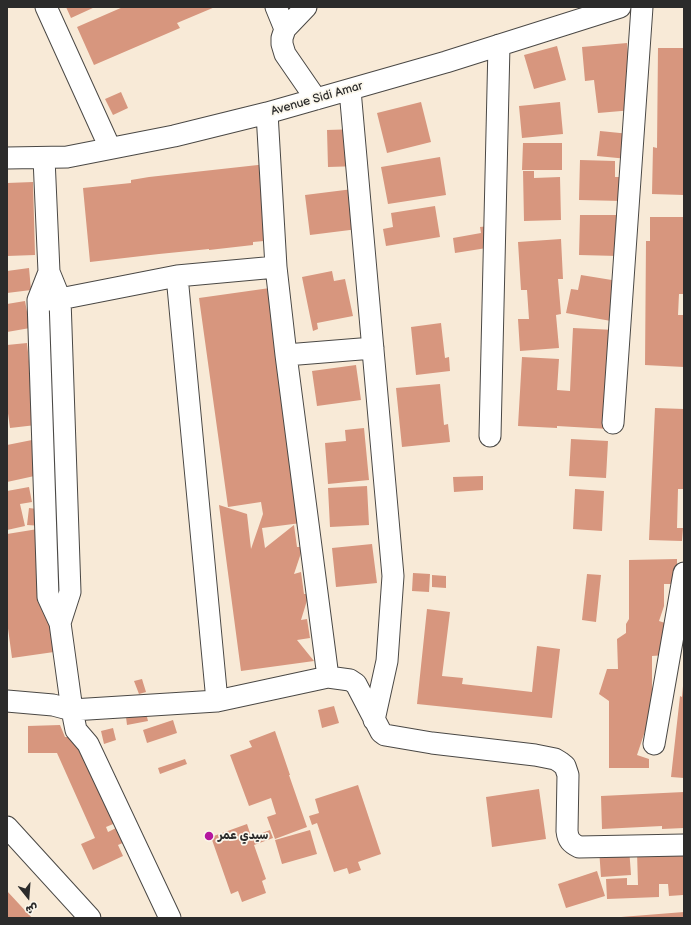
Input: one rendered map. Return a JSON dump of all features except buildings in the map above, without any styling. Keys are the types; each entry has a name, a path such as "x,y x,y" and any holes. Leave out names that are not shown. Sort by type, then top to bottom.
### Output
{"street":[{"path":"46,7 110,148"},
{"path":"276,7 285,29"},
{"path":"306,7 285,29 282,44 285,54 316,99"},
{"name":"Avenue Sidi Amar","path":"7,158 67,157 174,136 267,113 350,90 446,62 620,7"},
{"path":"613,423 642,7"},
{"path":"490,436 499,45"},
{"path":"350,90 393,576 387,661 374,720"},
{"path":"267,113 276,267 328,676"},
{"path":"44,158 50,272 60,300 70,592 60,623"},
{"path":"38,300 60,300 177,276 276,267"},
{"path":"50,272 38,300 48,597 60,623 76,730 88,744 170,918"},
{"path":"177,276 217,701"},
{"path":"286,354 373,348"},
{"path":"654,744 684,573"},
{"path":"7,701 53,705 72,710 217,701 328,676 350,680 356,684 381,732 386,735 432,743 535,755 555,759 560,762 565,766 568,775 567,831 568,838 572,844 579,847 684,845"},
{"path":"7,827 90,918"}],"place":[{"name":"سيدي عمر","path":"209,836"}]}
